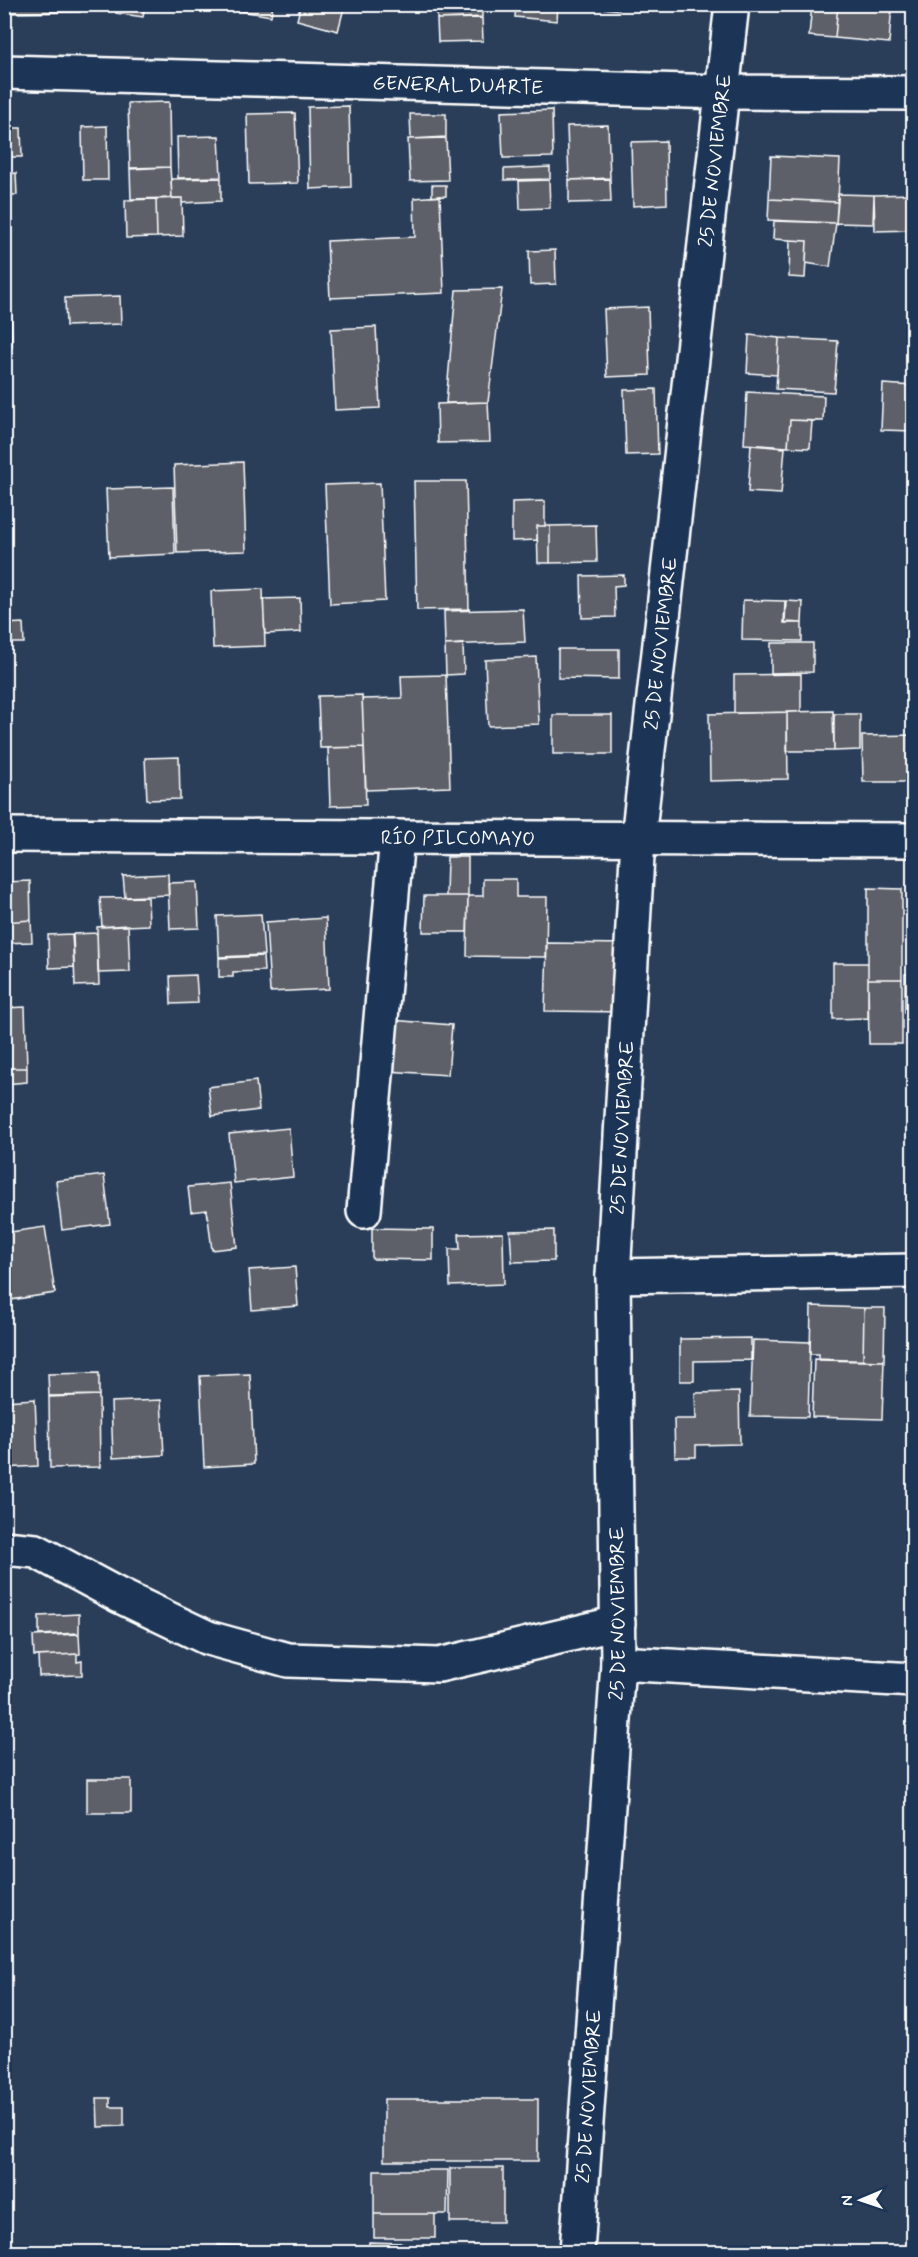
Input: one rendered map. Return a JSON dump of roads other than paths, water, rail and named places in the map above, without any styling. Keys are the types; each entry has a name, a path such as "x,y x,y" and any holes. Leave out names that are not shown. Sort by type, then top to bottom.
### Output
{"street":[{"name":"25 DE NOVIEMBRE","path":"577,2253 618,1663 613,1276 638,839 724,92 732,4"},
{"name":"GENERAL DUARTE","path":"4,72 724,92 914,93"},
{"name":"RÍO PILCOMAYO","path":"4,835 914,840"},
{"path":"364,1211 397,837"},
{"path":"613,1276 914,1271"},
{"path":"4,1548 36,1551 118,1595 208,1638 288,1660 439,1665 618,1623"},
{"path":"618,1663 914,1680"}]}
